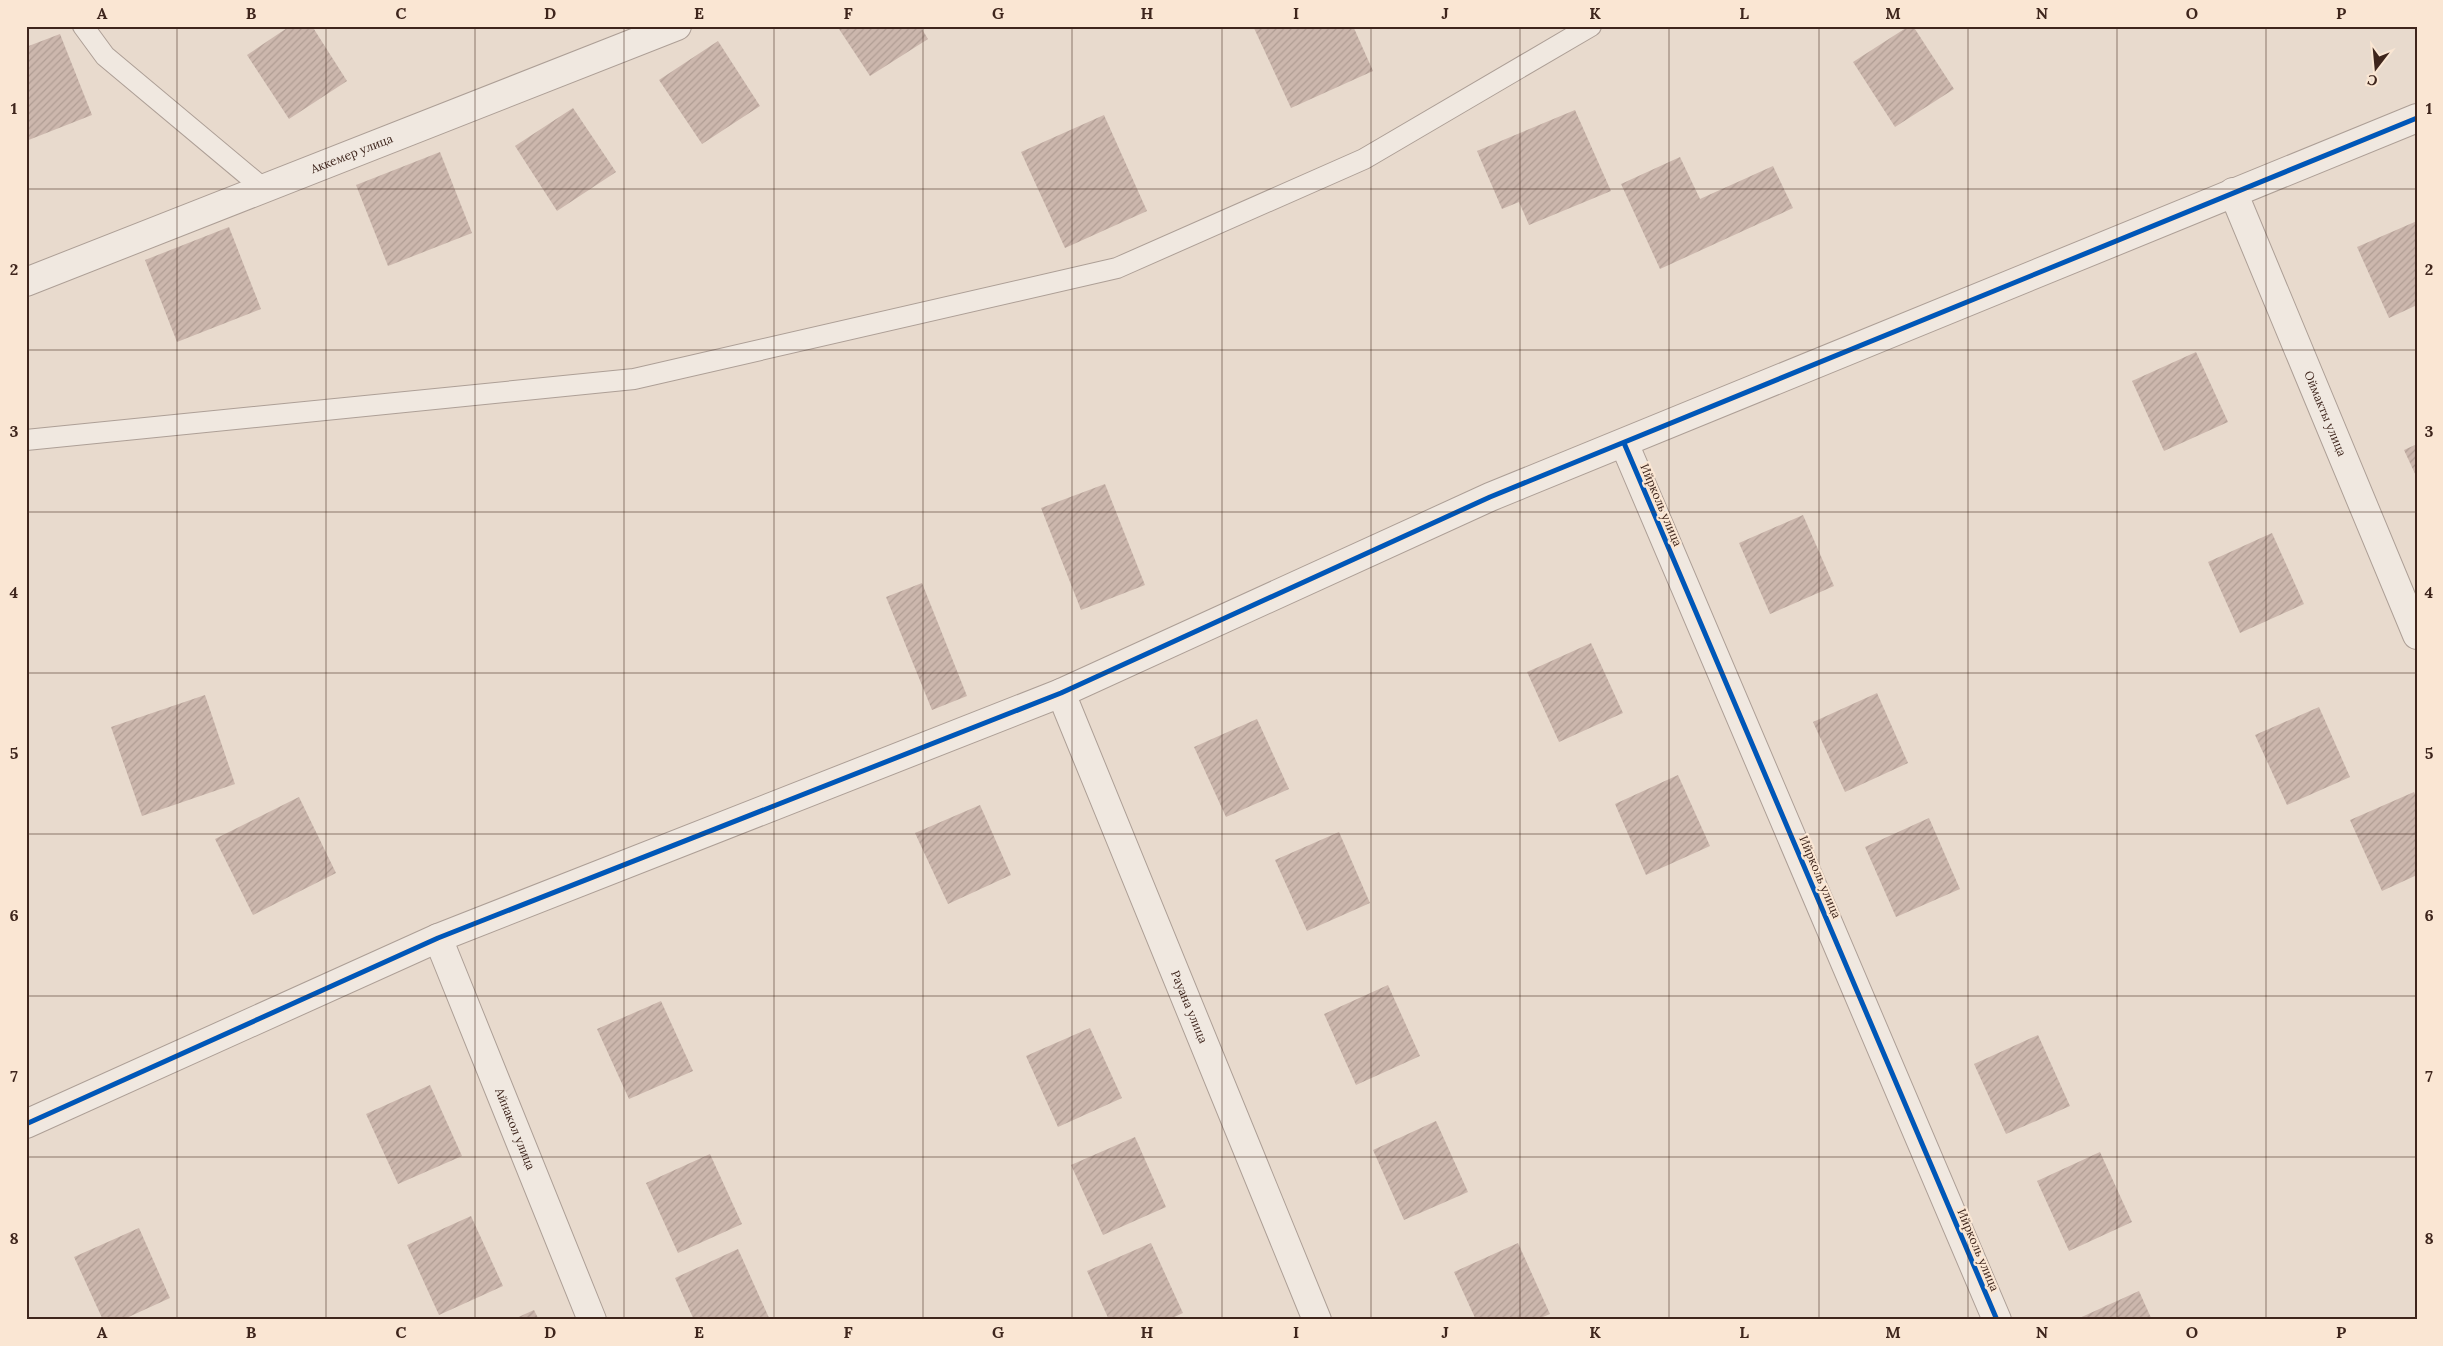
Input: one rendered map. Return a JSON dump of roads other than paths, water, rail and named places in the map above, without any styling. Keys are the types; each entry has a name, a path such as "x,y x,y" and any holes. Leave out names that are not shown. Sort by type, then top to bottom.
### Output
{"street":[{"name":"Аккемер улица","path":"26,282 677,26"},
{"path":"26,1124 438,938 1061,694 1490,497 2417,118"},
{"name":"Оймакты улица","path":"2233,192 2417,635"},
{"name":"Ийрколь улица","path":"1624,443 1997,1320"},
{"name":"Рауана улица","path":"1061,694 1317,1320"},
{"name":"Айнакол улица","path":"438,938 592,1320"}],"lane":[{"path":"83,26 105,56 264,189"},
{"path":"26,440 634,379 1117,268 1364,159 1591,26"}]}
